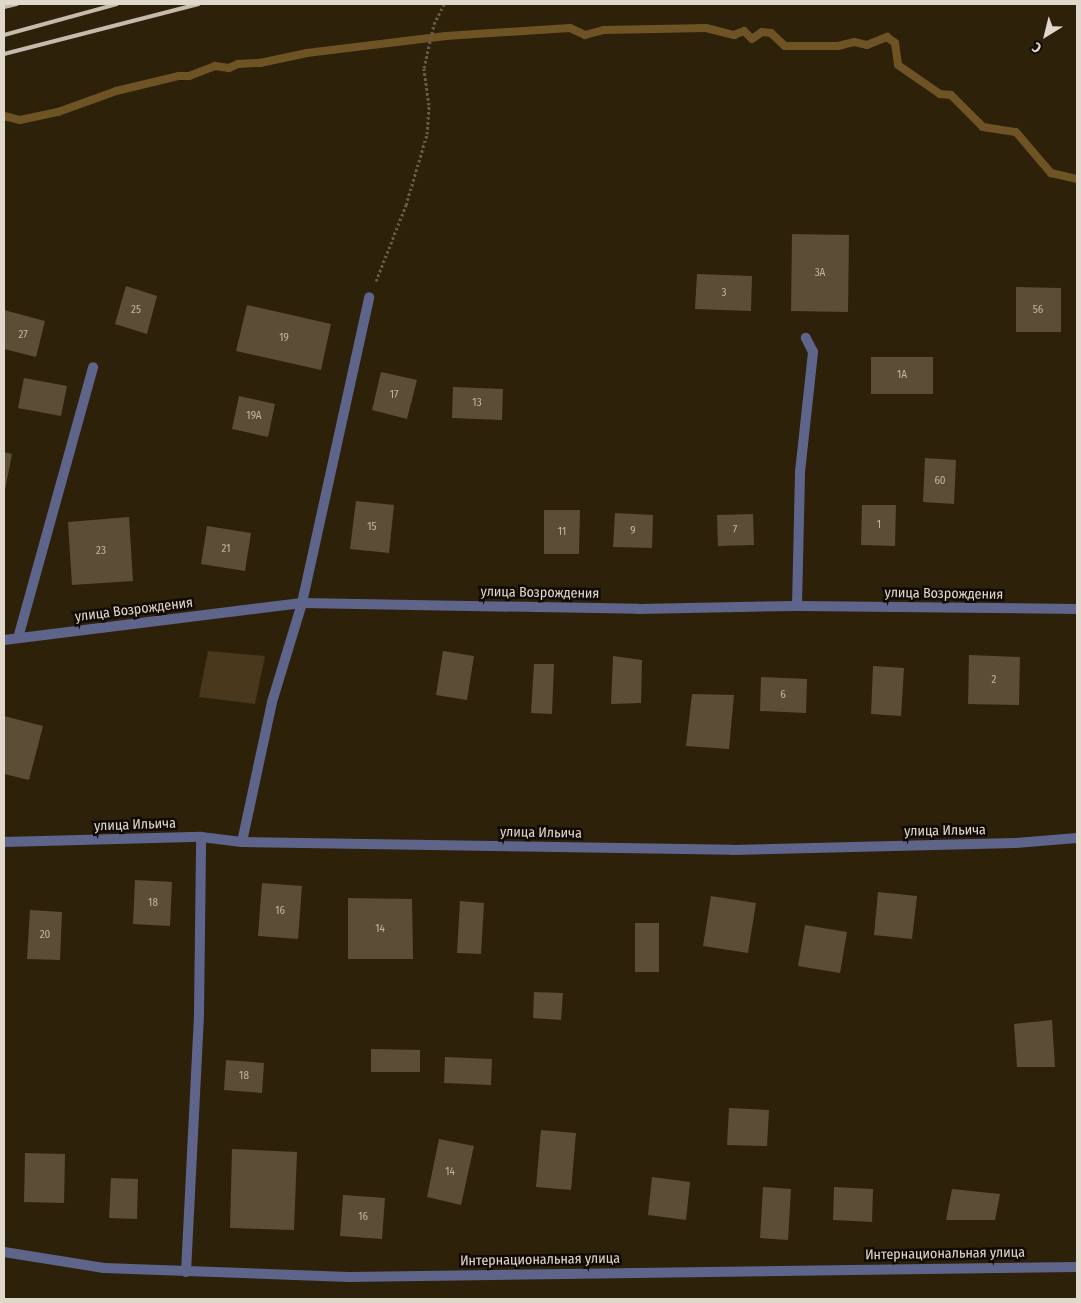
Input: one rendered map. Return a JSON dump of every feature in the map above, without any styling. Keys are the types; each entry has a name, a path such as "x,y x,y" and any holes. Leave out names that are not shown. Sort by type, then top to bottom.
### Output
{"street":[{"path":"242,842 272,702 302,603 369,297"},
{"path":"797,606 800,472 813,352 806,338"},
{"path":"18,638 93,367"},
{"name":"улица Возрождения","path":"4,640 302,603 638,609 797,606 1077,609"},
{"path":"186,1272 199,1013 201,837"},
{"name":"улица Ильича","path":"4,842 201,837 242,842 732,850 1015,844 1077,838"},
{"name":"Интернациональная улица","path":"4,1252 104,1268 349,1277 1077,1267"}],"path":[{"path":"369,297 406,205 427,134 429,106 424,68 434,24 444,4"}],"shaded area":[{"path":"208,651 265,656 255,704 199,697"}],"building":[{"path":"792,234 849,235 848,312 791,311"},
{"path":"697,274 752,276 751,311 695,309"},
{"path":"126,286 157,296 147,334 115,324"},
{"path":"1016,287 1061,288 1061,332 1016,332"},
{"path":"247,305 331,324 321,370 236,351"},
{"path":"4,310 45,321 36,357 4,349"},
{"path":"871,357 933,357 933,394 871,394"},
{"path":"381,372 417,380 407,419 372,410"},
{"path":"24,378 67,386 61,416 18,408"},
{"path":"453,387 503,389 502,420 452,418"},
{"path":"239,396 275,404 268,437 232,429"},
{"path":"4,452 12,454 5,490 4,490"},
{"path":"925,458 956,460 954,504 923,502"},
{"path":"356,501 394,505 389,553 350,549"},
{"path":"862,505 896,505 895,546 861,545"},
{"path":"544,510 580,510 579,554 544,554"},
{"path":"615,513 653,515 652,548 613,547"},
{"path":"753,514 754,545 718,546 717,515"},
{"path":"129,517 133,581 72,585 68,522"},
{"path":"207,526 251,533 245,571 201,564"},
{"path":"443,651 474,656 467,700 436,695"},
{"path":"969,655 1020,657 1019,705 968,704"},
{"path":"613,656 642,660 641,703 611,704"},
{"path":"534,664 554,664 552,714 531,713"},
{"path":"873,666 904,668 901,716 871,714"},
{"path":"761,677 807,679 806,713 760,711"},
{"path":"692,694 734,695 729,749 686,746"},
{"path":"4,716 43,726 29,780 4,774"},
{"path":"135,880 172,882 170,926 133,924"},
{"path":"262,883 302,886 298,939 258,936"},
{"path":"878,892 917,896 912,939 874,935"},
{"path":"711,896 756,903 748,953 703,946"},
{"path":"348,898 412,899 413,959 348,959"},
{"path":"460,901 484,903 481,954 457,953"},
{"path":"30,910 62,912 60,960 27,959"},
{"path":"635,923 659,923 659,972 635,972"},
{"path":"805,925 847,932 840,973 798,966"},
{"path":"534,992 563,993 561,1020 533,1018"},
{"path":"1052,1020 1055,1067 1017,1067 1014,1024"},
{"path":"371,1049 420,1050 420,1072 371,1072"},
{"path":"445,1057 492,1059 491,1085 444,1083"},
{"path":"226,1060 264,1063 262,1093 224,1090"},
{"path":"729,1108 769,1110 767,1146 727,1145"},
{"path":"541,1130 576,1133 571,1190 536,1187"},
{"path":"439,1139 474,1146 461,1205 427,1197"},
{"path":"232,1149 297,1152 294,1230 230,1228"},
{"path":"25,1153 65,1154 64,1203 24,1202"},
{"path":"652,1177 690,1182 686,1220 648,1215"},
{"path":"111,1178 138,1179 137,1219 109,1218"},
{"path":"763,1187 791,1189 788,1240 760,1238"},
{"path":"834,1187 873,1189 872,1222 833,1220"},
{"path":"952,1189 1000,1194 995,1220 946,1220"},
{"path":"343,1195 385,1198 382,1239 340,1236"}],"waterway":[{"path":"4,116 20,120 58,112 116,91 179,76 189,76 215,66 229,68 238,64 260,63 307,53 446,36 570,28 585,35 604,30 706,28 734,35 744,31 752,39 762,32 771,33 785,46 838,46 854,42 867,45 887,37 895,43 898,65 940,94 951,95 983,127 1016,132 1051,173 1077,179"}],"railway":[{"path":"4,7 17,4"},
{"path":"4,35 117,4"},
{"path":"4,54 199,4"}]}
